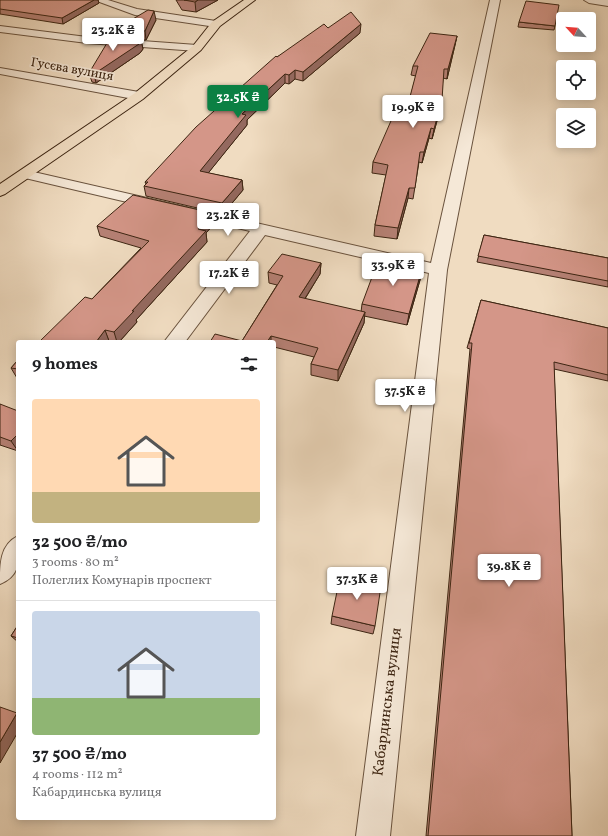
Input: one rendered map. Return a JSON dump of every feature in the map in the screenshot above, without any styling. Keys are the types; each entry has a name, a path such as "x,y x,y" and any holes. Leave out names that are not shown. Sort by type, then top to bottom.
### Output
{"main road":[{"path":"0,191 139,96 173,70 197,48 216,24 250,0"}],"street":[{"path":"99,0 134,12 216,24"},
{"name":"Кабардинська вулиця","path":"372,836 438,270 496,0"},
{"path":"589,0 608,2"},
{"path":"0,29 87,40 197,48"},
{"name":"Гусєва вулиця","path":"0,71 139,96"},
{"path":"25,174 260,230 438,270"},
{"path":"176,340 260,230"},
{"path":"0,572 16,551"}],"building":[{"path":"0,0 94,0 62,18 0,9"},
{"path":"184,0 198,0 195,2"},
{"path":"526,1 559,5 558,12 556,12 555,26 519,22"},
{"path":"148,10 154,11 145,31 116,29"},
{"path":"351,12 361,24 303,72 295,70 289,75 285,74 242,114 246,115 200,171 242,180 222,203 144,186 148,182 145,182 196,127 276,56 277,57 324,24 328,28"},
{"path":"430,33 457,36 448,69 444,69 442,100 434,129 431,128 424,152 420,152 415,188 409,188 398,228 375,225 388,165 373,162 394,114 405,116 418,66 413,66"},
{"path":"110,38 141,40 139,44 94,74 89,73"},
{"path":"133,195 213,213 198,229 206,231 114,332 105,330 98,340 41,340 85,297 92,299 149,241 97,226"},
{"path":"484,235 608,258 608,281 478,256"},
{"path":"282,254 321,263 299,297 365,312 338,370 311,364 318,348 271,336 268,340 243,340 283,276 268,272"},
{"path":"378,261 422,269 409,314 362,304"},
{"path":"481,300 608,328 608,375 554,362 572,836 428,836 472,343 469,343"},
{"path":"215,334 238,340 211,340"},
{"path":"16,362 16,369 11,368"},
{"path":"0,404 16,410 16,436 11,441 0,437"},
{"path":"340,577 381,586 375,626 332,616"},
{"path":"16,628 16,637 11,636"},
{"path":"0,707 16,713 16,715 0,742"}]}
